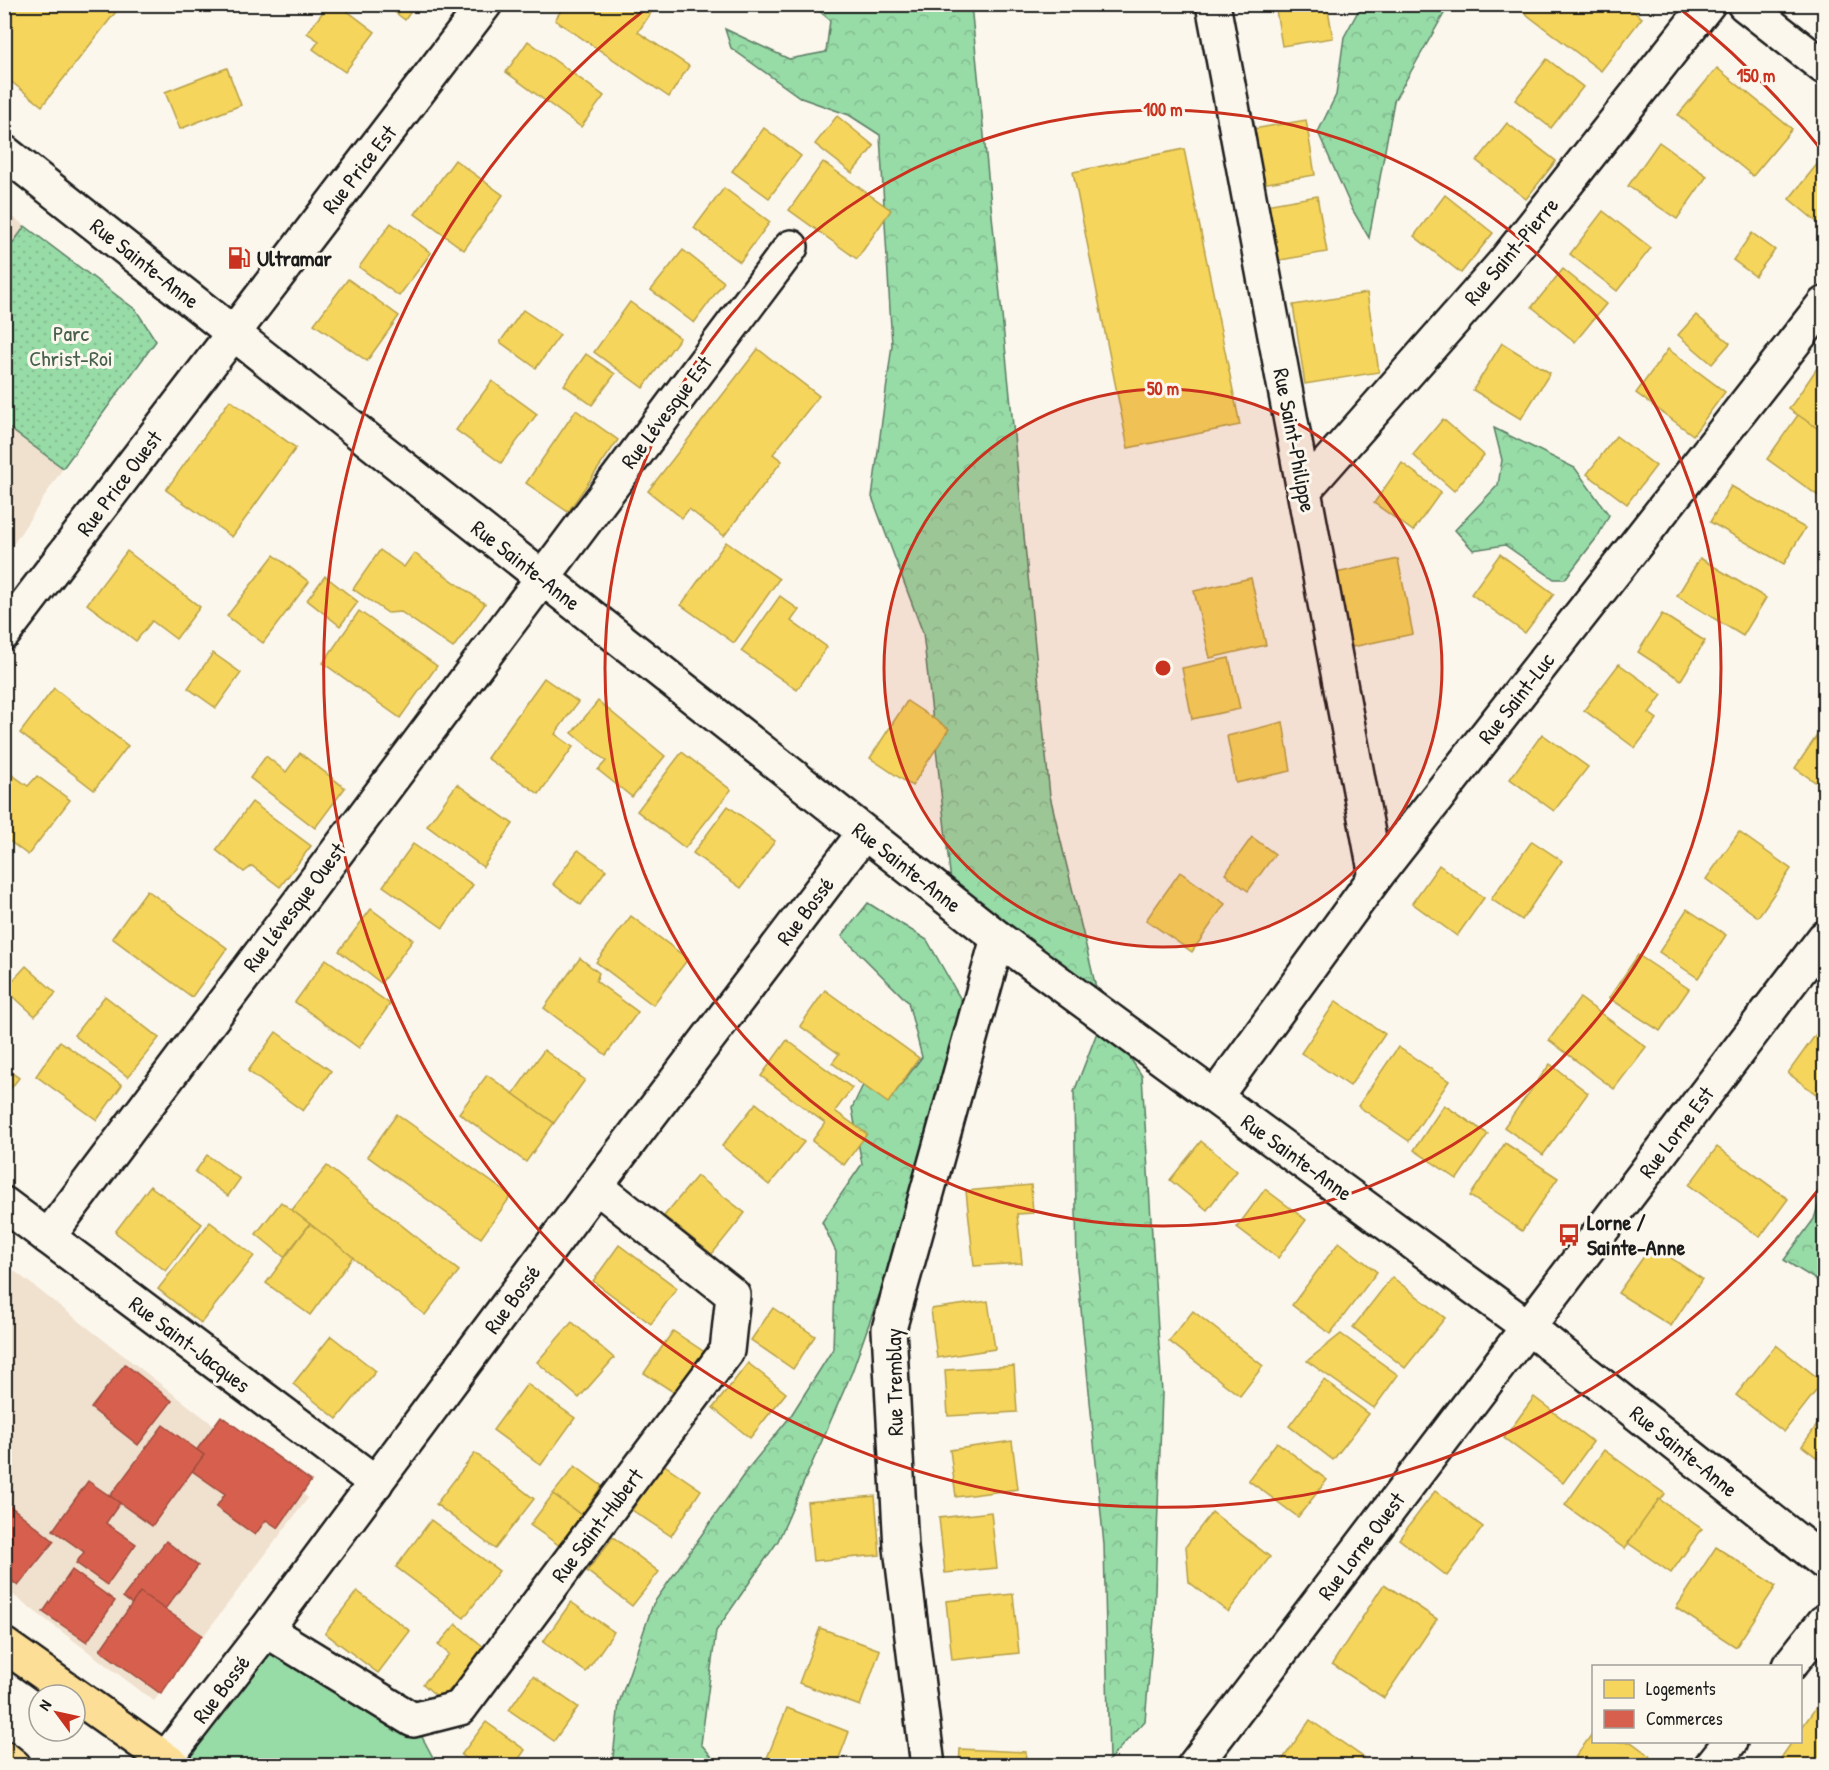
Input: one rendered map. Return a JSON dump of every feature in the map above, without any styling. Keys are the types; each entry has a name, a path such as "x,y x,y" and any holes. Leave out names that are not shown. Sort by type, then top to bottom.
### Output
{"main road":[{"path":"4,1645 167,1764"},
{"path":"4,1758 14,1766"}],"street":[{"name":"Rue Price Est","path":"233,333 485,4"},
{"name":"Rue Saint-Philippe","path":"1213,4 1376,876"},
{"name":"Rue Saint-Pierre","path":"1305,489 1503,264 1708,4"},
{"path":"1744,4 1824,67"},
{"name":"Rue Sainte-Anne","path":"4,152 998,938 1528,1327 1824,1562"},
{"name":"Rue Lévesque Est","path":"541,577 791,247"},
{"name":"Rue Saint-Luc","path":"1215,1097 1376,876 1824,304"},
{"name":"Rue Price Ouest","path":"4,633 233,333"},
{"name":"Rue Lévesque Ouest","path":"48,1237 541,577"},
{"name":"Rue Bossé","path":"167,1764 596,1186 864,833"},
{"name":"Rue Tremblay","path":"928,1766 901,1548 890,1329 998,938"},
{"name":"Rue Lorne Est","path":"1528,1327 1824,938"},
{"name":"Rue Saint-Hubert","path":"266,1630 413,1720 460,1708 720,1361 727,1351 733,1295 596,1186"},
{"name":"Rue Saint-Jacques","path":"4,1204 376,1483"},
{"name":"Rue Lorne Ouest","path":"1194,1766 1528,1327"},
{"path":"1790,1665 1824,1622"},
{"path":"1711,1766 1729,1743"}],"shaded area":[{"path":"5,211 25,226 5,254"},
{"path":"5,425 63,468 5,557"},
{"path":"4,1263 308,1498 154,1701 5,1589"}],"green space":[{"path":"1362,4 1449,5 1394,101 1369,238 1352,209 1318,132 1336,95 1344,37"},
{"path":"812,5 971,5 1050,796 1103,1017 951,882 923,633 872,497 892,345 880,135 849,115 801,98 731,48 725,29 789,59 826,52 830,20"},
{"name":"Parc Christ-Roi","path":"25,226 136,310 156,341 63,468 5,425 5,254"},
{"path":"1494,428 1575,468 1609,515 1598,536 1565,579 1554,579 1505,545 1473,550 1455,530 1498,485 1502,460"},
{"path":"868,903 927,940 964,1005 926,1162 852,1372 778,1541 716,1631 701,1744 719,1765 612,1766 619,1703 653,1604 747,1470 790,1417 833,1349 836,1252 822,1222 862,1164 852,1108 863,1085 888,1102 922,1057 908,1002 842,936"},
{"path":"1103,1017 1142,1076 1162,1393 1154,1619 1145,1721 1109,1760 1104,1545 1077,1268 1074,1092"},
{"path":"1824,1186 1824,1285 1784,1260 1814,1219"},
{"path":"266,1630 413,1720 437,1765 175,1766"}],"building: Logements":[{"path":"8,4 122,4 42,106 4,76 4,9"},
{"path":"329,4 338,4 375,32 345,72 313,49 319,41 307,33"},
{"path":"384,4 416,4 405,20"},
{"path":"565,4 657,4 638,32 689,66 669,97 555,20"},
{"path":"1275,4 1327,4 1333,38 1282,46"},
{"path":"1521,4 1624,4 1642,18 1601,71 1518,8"},
{"path":"528,41 604,96 581,127 506,72"},
{"path":"1547,59 1583,87 1551,128 1515,100"},
{"path":"227,68 241,105 180,129 165,92"},
{"path":"1717,68 1792,129 1753,176 1678,115"},
{"path":"837,116 874,146 852,173 815,144"},
{"path":"1306,120 1315,175 1262,184 1253,129"},
{"path":"1507,123 1556,161 1526,199 1477,161"},
{"path":"764,128 801,156 769,198 732,171"},
{"path":"1659,142 1707,176 1677,219 1628,186"},
{"path":"1184,149 1240,425 1128,448 1073,172"},
{"path":"1824,158 1824,228 1789,199"},
{"path":"455,160 503,195 464,250 415,214"},
{"path":"823,162 891,210 857,259 789,210"},
{"path":"724,188 770,222 740,262 694,228"},
{"path":"1445,195 1493,233 1461,273 1414,236"},
{"path":"1317,196 1327,252 1275,261 1265,205"},
{"path":"1603,211 1651,248 1617,291 1570,254"},
{"path":"391,223 431,253 399,296 359,267"},
{"path":"1752,233 1775,250 1755,276 1733,260"},
{"path":"683,250 724,282 694,323 651,290"},
{"path":"1563,269 1606,304 1575,342 1532,307"},
{"path":"348,279 399,316 367,361 314,324"},
{"path":"1367,293 1379,372 1305,384 1293,305"},
{"path":"630,302 680,338 643,388 594,352"},
{"path":"523,310 560,335 536,368 500,342"},
{"path":"1696,315 1730,343 1712,364 1678,335"},
{"path":"1502,343 1550,373 1521,419 1473,390"},
{"path":"758,349 819,396 773,454 782,461 724,536 689,509 682,518 648,491"},
{"path":"1668,349 1725,392 1693,435 1636,393"},
{"path":"586,354 615,374 592,405 564,385"},
{"path":"1824,358 1824,433 1789,409"},
{"path":"492,381 537,414 501,463 456,430"},
{"path":"230,400 296,448 232,537 166,490"},
{"path":"576,410 618,440 568,512 526,483"},
{"path":"1798,415 1824,433 1824,500 1767,459"},
{"path":"1443,419 1484,455 1454,491 1413,455"},
{"path":"1616,436 1656,466 1627,504 1587,474"},
{"path":"1402,463 1441,492 1413,531 1374,503"},
{"path":"1731,486 1805,528 1784,564 1710,522"},
{"path":"726,542 779,579 734,643 681,605"},
{"path":"380,550 404,567 414,553 485,604 453,648 401,612 388,613 353,589"},
{"path":"127,551 200,607 176,639 152,621 136,641 87,604"},
{"path":"1500,554 1554,594 1525,633 1471,594"},
{"path":"274,555 309,582 263,643 227,616"},
{"path":"1700,558 1766,598 1743,636 1677,596"},
{"path":"1398,559 1413,634 1352,647 1336,573"},
{"path":"325,576 358,602 340,626 307,600"},
{"path":"1251,578 1266,645 1210,658 1194,591"},
{"path":"780,596 799,610 791,621 827,647 797,690 741,651"},
{"path":"359,611 437,666 400,718 323,663"},
{"path":"1662,614 1705,641 1681,680 1638,652"},
{"path":"213,653 241,673 216,708 188,688"},
{"path":"1229,658 1240,709 1192,719 1182,668"},
{"path":"1619,664 1662,695 1649,713 1657,719 1635,748 1584,710"},
{"path":"544,678 578,702 555,734 573,747 539,794 487,758"},
{"path":"54,688 128,746 94,790 20,733"},
{"path":"598,701 665,756 632,797 598,770 606,761 572,733"},
{"path":"907,701 949,729 912,786 870,758"},
{"path":"1283,722 1291,771 1236,783 1227,736"},
{"path":"1542,734 1588,767 1554,811 1510,779"},
{"path":"1818,734 1824,738 1824,788 1795,768"},
{"path":"682,752 731,790 685,848 637,811"},
{"path":"300,753 345,788 315,828 250,778 266,756 286,772"},
{"path":"4,769 28,786 37,776 70,800 28,855 4,837"},
{"path":"457,784 513,824 483,867 427,826"},
{"path":"252,802 311,846 280,887 252,866 244,872 216,850"},
{"path":"728,806 775,841 741,888 693,853"},
{"path":"1739,832 1791,869 1758,917 1706,879"},
{"path":"1252,837 1275,854 1248,891 1225,874"},
{"path":"1532,841 1562,861 1522,920 1491,899"},
{"path":"413,844 473,885 443,928 383,886"},
{"path":"578,850 606,870 581,905 553,884"},
{"path":"1439,865 1484,898 1457,936 1412,903"},
{"path":"1180,872 1225,904 1192,952 1146,920"},
{"path":"147,890 227,948 192,997 112,938"},
{"path":"371,909 413,940 381,983 339,951"},
{"path":"1687,909 1726,935 1698,978 1659,952"},
{"path":"631,916 688,959 653,1005 596,962"},
{"path":"1638,955 1689,989 1660,1031 1609,998"},
{"path":"580,958 599,973 596,981 638,1012 606,1055 544,1008"},
{"path":"326,959 390,1004 359,1048 295,1002"},
{"path":"26,966 56,993 35,1016 5,989"},
{"path":"825,990 919,1058 888,1103 832,1063 839,1054 800,1026"},
{"path":"105,996 159,1038 128,1077 74,1035"},
{"path":"1580,998 1646,1047 1614,1089 1549,1040"},
{"path":"1336,1001 1385,1034 1350,1086 1301,1053"},
{"path":"276,1032 331,1071 303,1111 248,1071"},
{"path":"1816,1034 1824,1040 1824,1100 1788,1073"},
{"path":"787,1040 852,1088 835,1111 867,1134 844,1165 812,1141 825,1123 761,1076"},
{"path":"60,1041 122,1085 97,1120 36,1076"},
{"path":"1398,1047 1449,1081 1409,1141 1358,1106"},
{"path":"544,1050 585,1080 554,1123 513,1094"},
{"path":"1550,1064 1588,1093 1543,1155 1504,1127"},
{"path":"4,1067 19,1078 4,1097"},
{"path":"487,1075 554,1123 526,1162 459,1113"},
{"path":"756,1103 804,1142 769,1185 722,1146"},
{"path":"1444,1105 1488,1134 1457,1179 1414,1150"},
{"path":"397,1114 511,1196 481,1238 367,1156"},
{"path":"1201,1141 1237,1171 1207,1210 1170,1180"},
{"path":"1505,1143 1558,1178 1522,1231 1470,1196"},
{"path":"1717,1147 1788,1199 1760,1237 1689,1185"},
{"path":"207,1155 240,1179 228,1196 195,1172"},
{"path":"327,1166 459,1271 425,1315 292,1210"},
{"path":"697,1176 745,1213 712,1254 664,1216"},
{"path":"1031,1185 1033,1213 1017,1214 1022,1263 974,1266 966,1191"},
{"path":"150,1186 202,1224 166,1271 115,1232"},
{"path":"1265,1189 1306,1220 1278,1258 1237,1227"},
{"path":"281,1202 310,1224 284,1257 256,1234"},
{"path":"210,1222 254,1256 201,1323 158,1289"},
{"path":"310,1224 353,1257 310,1315 266,1283"},
{"path":"1339,1242 1377,1272 1330,1334 1292,1305"},
{"path":"619,1245 677,1288 651,1324 593,1281"},
{"path":"1652,1245 1702,1279 1671,1326 1618,1293"},
{"path":"1392,1277 1445,1318 1405,1368 1353,1327"},
{"path":"988,1301 995,1349 937,1358 931,1309"},
{"path":"773,1308 815,1336 793,1369 751,1340"},
{"path":"1193,1311 1263,1366 1240,1396 1169,1341"},
{"path":"572,1322 614,1358 579,1398 537,1362"},
{"path":"673,1331 706,1353 678,1395 644,1373"},
{"path":"1341,1334 1398,1375 1374,1408 1307,1361"},
{"path":"331,1336 376,1371 337,1419 293,1384"},
{"path":"1776,1345 1823,1382 1784,1432 1736,1395"},
{"path":"748,1363 786,1393 750,1438 713,1408"},
{"path":"1014,1366 1017,1412 948,1416 945,1370"},
{"path":"1324,1380 1369,1414 1333,1460 1289,1426"},
{"path":"527,1384 575,1418 541,1465 493,1430"},
{"path":"1534,1397 1593,1442 1563,1483 1504,1438"},
{"path":"1824,1415 1824,1463 1802,1446"},
{"path":"1012,1441 1018,1489 956,1497 950,1450"},
{"path":"1277,1442 1327,1480 1298,1517 1248,1480"},
{"path":"1604,1450 1665,1494 1625,1549 1565,1505"},
{"path":"475,1453 534,1499 495,1549 436,1504"},
{"path":"663,1464 701,1490 671,1536 632,1510"},
{"path":"575,1466 602,1486 581,1515 553,1494"},
{"path":"1435,1491 1483,1527 1447,1576 1399,1539"},
{"path":"553,1494 581,1515 560,1546 530,1525"},
{"path":"875,1496 880,1555 813,1561 807,1502"},
{"path":"1659,1499 1702,1529 1671,1573 1628,1543"},
{"path":"991,1512 997,1568 945,1573 939,1518"},
{"path":"1212,1512 1270,1557 1228,1612 1189,1582 1186,1546"},
{"path":"431,1520 499,1571 464,1618 396,1567"},
{"path":"613,1537 659,1572 632,1606 587,1571"},
{"path":"1716,1547 1776,1586 1736,1647 1676,1608"},
{"path":"1384,1584 1437,1619 1384,1698 1332,1664"},
{"path":"357,1591 410,1631 378,1673 325,1633"},
{"path":"1013,1594 1019,1653 952,1660 946,1601"},
{"path":"571,1602 614,1632 586,1672 543,1642"},
{"path":"456,1624 485,1648 441,1700 423,1684 449,1654 438,1645"},
{"path":"820,1628 880,1650 860,1706 799,1683"},
{"path":"533,1676 578,1707 554,1741 509,1710"},
{"path":"1824,1696 1824,1766 1791,1766 1781,1758 1791,1743 1802,1743 1802,1727"},
{"path":"787,1708 849,1732 836,1766 788,1766 767,1758"},
{"path":"1310,1720 1363,1757 1357,1766 1284,1766 1280,1763"},
{"path":"486,1722 525,1750 514,1766 475,1766 461,1755"},
{"path":"1592,1734 1592,1743 1632,1743 1650,1756 1643,1766 1569,1766"},
{"path":"960,1749 1026,1752 1025,1766 959,1766"}],"building: Commerces":[{"path":"125,1364 172,1401 138,1445 91,1408"},
{"path":"221,1416 311,1481 278,1528 266,1520 255,1535 216,1507 225,1494 185,1466"},
{"path":"163,1425 204,1455 152,1526 110,1496"},
{"path":"88,1481 120,1503 106,1523 136,1544 107,1585 76,1563 84,1552 53,1530"},
{"path":"4,1501 54,1541 18,1586 4,1575"},
{"path":"166,1541 198,1566 155,1622 123,1597"},
{"path":"72,1570 115,1601 87,1642 43,1612"},
{"path":"140,1592 202,1635 161,1694 100,1650"}],"place":[{"name":"Ultramar","path":"239,258"},
{"name":"Lorne / Sainte-Anne","path":"1569,1235"}]}
